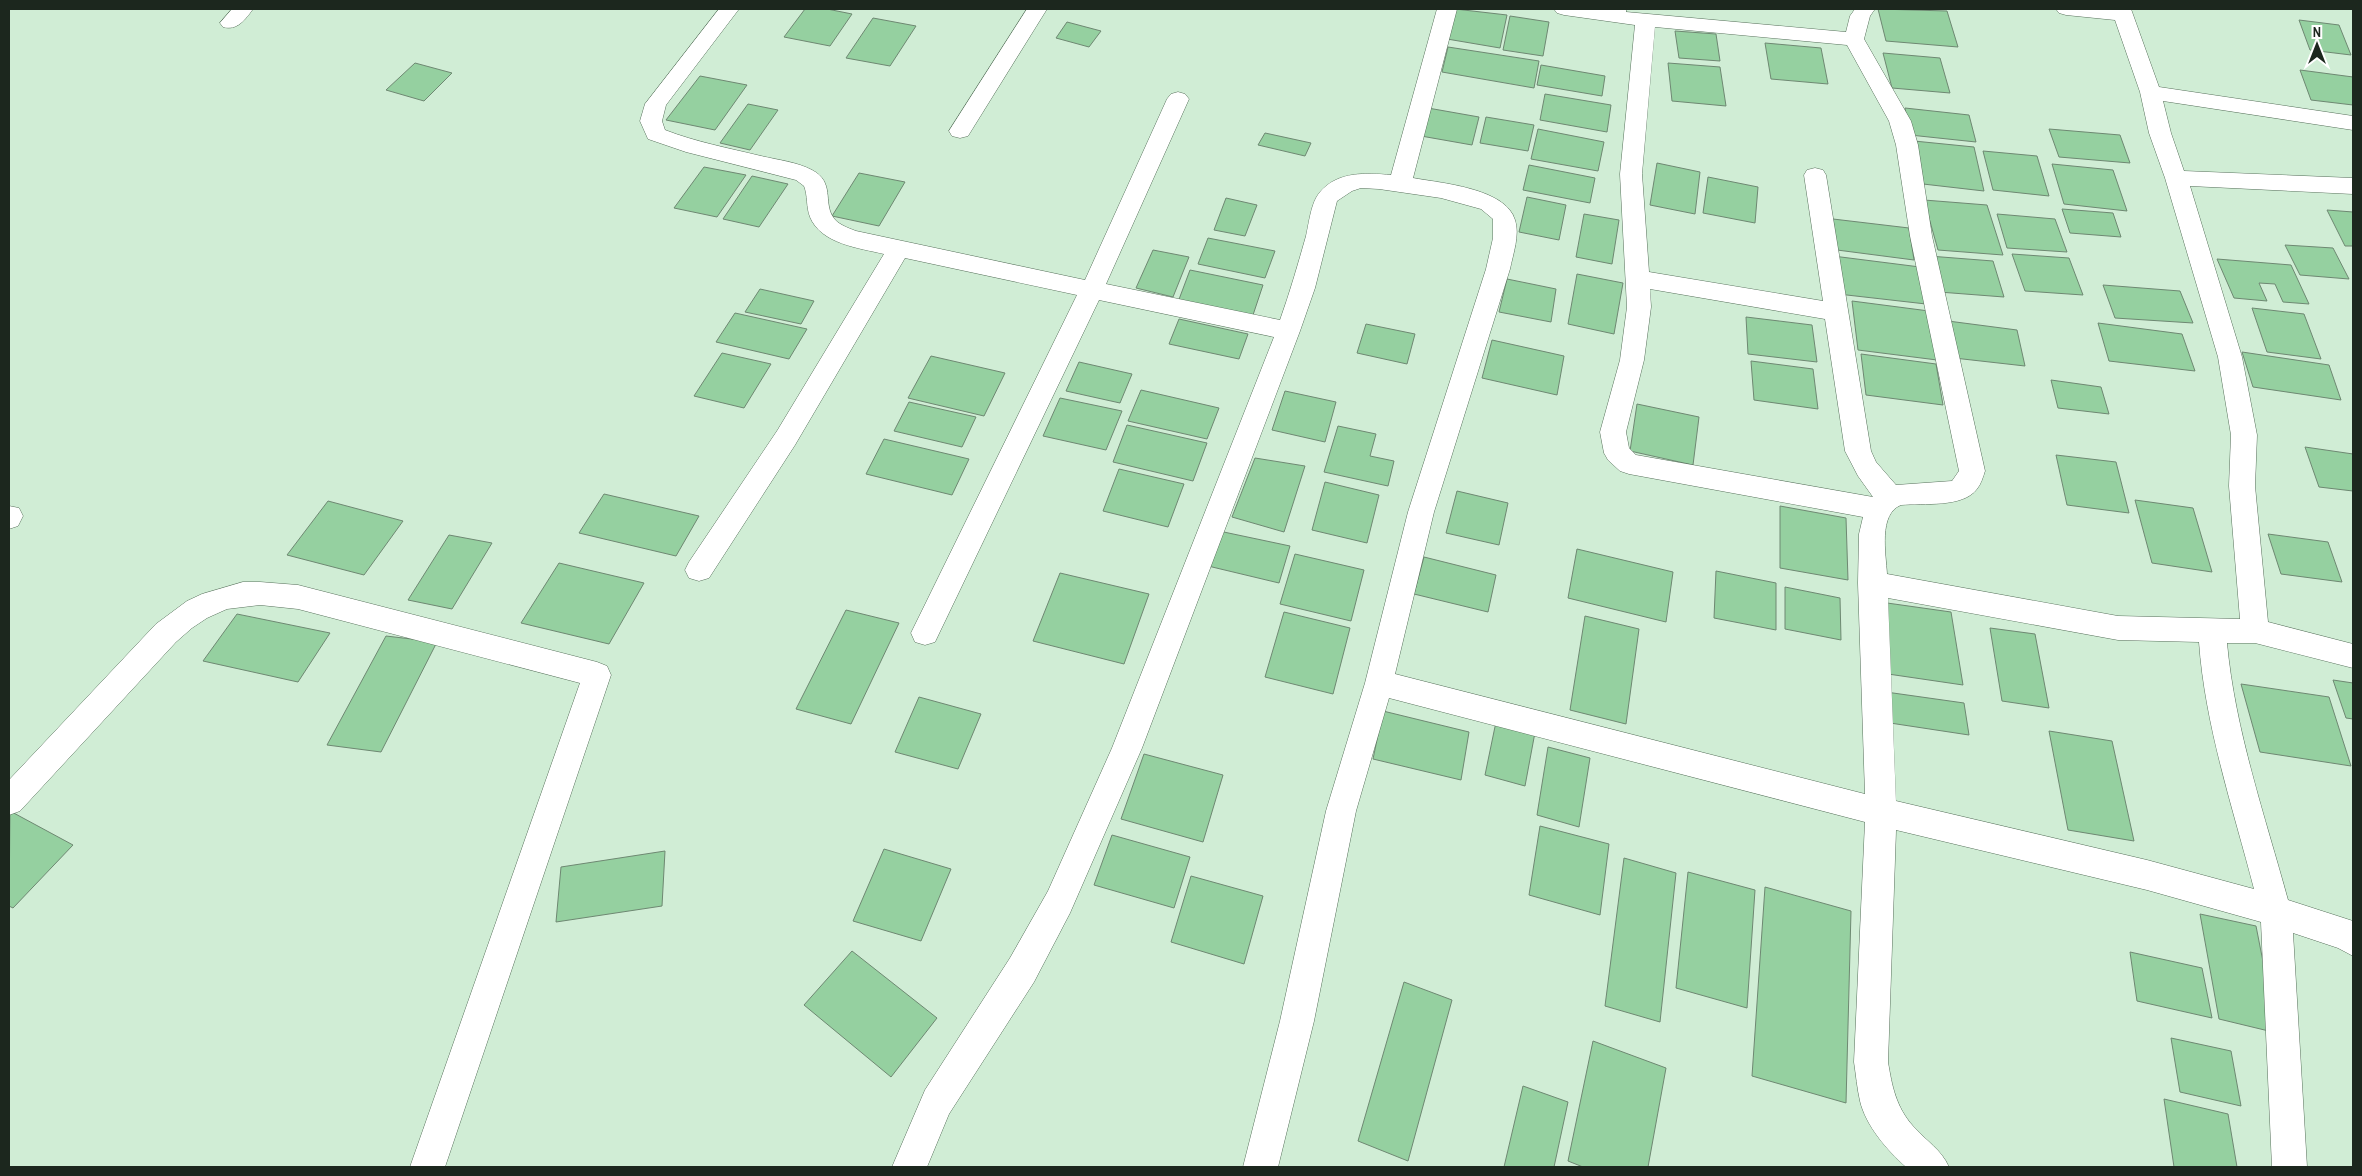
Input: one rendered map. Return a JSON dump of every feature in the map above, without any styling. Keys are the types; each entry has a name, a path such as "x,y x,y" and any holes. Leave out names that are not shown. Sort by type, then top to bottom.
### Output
{"street":[{"path":"730,9 656,104 651,121 656,134 682,146 782,168 806,176 814,182 818,192 818,206 823,222 830,228 847,236 899,249 1288,331"},
{"path":"960,131 1037,9"},
{"path":"1400,184 1447,9"},
{"path":"1564,9 1616,13 1646,20 1854,39"},
{"path":"1646,20 1631,174 1639,306 1632,360 1613,432 1617,453 1629,464 1885,503 1912,492 1962,490 1971,482 1972,471 1921,236 1907,145 1900,121 1854,39 1860,16 1865,9"},
{"path":"2066,9 2121,12 2150,92 2160,133 2176,178 2230,357 2244,434 2242,486 2255,631"},
{"path":"2150,92 2353,123"},
{"path":"924,633 1092,290 1178,99"},
{"path":"1815,175 1858,451 1885,503"},
{"path":"2176,178 2353,186"},
{"path":"909,1167 937,1102 1022,970 1058,902 1127,748 1288,331 1303,288 1327,198 1336,188 1358,180 1400,184 1476,198 1494,206 1503,217 1505,238 1498,269 1421,512 1379,683 1341,811 1298,1021 1260,1167"},
{"path":"699,570 786,438 899,249"},
{"path":"1638,279 1836,312"},
{"path":"1885,503 1872,534 1872,583 1881,812 1871,1062 1878,1101 1900,1138 1931,1167"},
{"path":"1872,583 2118,628 2255,631 2353,656"},
{"path":"9,801 166,633 188,613 216,600 244,593 268,592 298,597 597,675 428,1167"},
{"path":"2212,629 2216,680 2223,714 2276,913 2290,1167"},
{"path":"1379,683 1881,812 2147,875 2236,899 2348,935 2353,940"}],"building":[{"path":"805,9 827,9 852,14 830,46 784,37"},
{"path":"1455,9 1507,15 1500,48 1447,39"},
{"path":"1878,9 1947,11 1958,47 1886,41"},
{"path":"1510,16 1549,22 1543,56 1503,50"},
{"path":"873,18 916,26 890,66 846,58"},
{"path":"2299,20 2339,25 2351,55 2310,50"},
{"path":"1067,22 1101,31 1089,47 1056,38"},
{"path":"1675,31 1716,34 1720,61 1679,58"},
{"path":"1765,43 1821,48 1828,84 1771,79"},
{"path":"1448,47 1539,61 1534,88 1442,72"},
{"path":"1883,53 1940,58 1950,93 1892,88"},
{"path":"415,63 452,73 424,101 386,90"},
{"path":"1668,63 1720,67 1726,106 1672,101"},
{"path":"1541,65 1605,76 1602,96 1537,85"},
{"path":"2300,70 2353,77 2353,105 2311,100"},
{"path":"700,76 747,85 715,130 666,120"},
{"path":"1545,94 1611,105 1607,132 1540,120"},
{"path":"748,104 778,110 750,150 720,143"},
{"path":"1428,108 1479,117 1472,145 1421,136"},
{"path":"1905,108 1969,115 1976,142 1910,135"},
{"path":"1486,117 1534,125 1528,151 1480,143"},
{"path":"1538,129 1604,142 1598,171 1531,159"},
{"path":"2049,129 2120,135 2130,163 2059,157"},
{"path":"1265,133 1311,143 1305,156 1258,145"},
{"path":"1914,141 1974,147 1984,191 1923,184"},
{"path":"1983,151 2037,156 2049,196 1993,190"},
{"path":"1657,163 1700,172 1695,214 1650,205"},
{"path":"2052,164 2113,170 2127,211 2064,204"},
{"path":"1529,165 1595,178 1590,203 1523,190"},
{"path":"704,167 746,175 717,217 674,208"},
{"path":"859,173 905,182 879,226 832,216"},
{"path":"752,176 788,184 759,227 723,219"},
{"path":"1708,177 1758,187 1755,223 1703,213"},
{"path":"1527,197 1566,205 1559,240 1519,232"},
{"path":"1226,198 1257,205 1245,236 1214,230"},
{"path":"1924,200 1987,205 2003,255 1938,250"},
{"path":"2062,209 2113,213 2121,237 2070,233"},
{"path":"2327,210 2353,212 2353,246 2345,246"},
{"path":"1584,214 1619,220 1612,264 1576,257"},
{"path":"1997,214 2055,219 2067,252 2007,248"},
{"path":"1833,219 1909,228 1914,260 1837,250"},
{"path":"1208,238 1275,251 1265,278 1198,264"},
{"path":"2285,245 2333,248 2349,279 2300,275"},
{"path":"1153,250 1189,257 1173,297 1136,288"},
{"path":"2012,254 2069,258 2083,295 2025,291"},
{"path":"1833,256 1920,267 1926,304 1838,294"},
{"path":"1929,256 1993,261 2004,297 1939,292"},
{"path":"2217,259 2291,265 2309,304 2283,302 2275,284 2259,283 2267,301 2234,298"},
{"path":"1190,270 1263,285 1252,318 1178,302"},
{"path":"1577,274 1623,283 1614,334 1568,324"},
{"path":"1507,279 1556,289 1551,322 1499,312"},
{"path":"2103,285 2180,291 2193,323 2115,318"},
{"path":"760,289 814,301 801,324 745,312"},
{"path":"1852,301 1929,311 1937,360 1858,350"},
{"path":"2252,308 2304,314 2321,359 2267,352"},
{"path":"735,313 807,329 789,359 716,342"},
{"path":"1746,317 1812,325 1817,362 1748,354"},
{"path":"1179,319 1248,334 1239,359 1169,344"},
{"path":"1948,321 2017,330 2025,366 1954,358"},
{"path":"2098,323 2182,334 2195,371 2109,361"},
{"path":"1366,324 1415,334 1407,364 1357,353"},
{"path":"1492,340 1564,356 1557,395 1482,378"},
{"path":"2242,352 2329,365 2341,400 2253,387"},
{"path":"722,353 771,364 744,408 694,396"},
{"path":"1861,354 1936,364 1943,405 1866,395"},
{"path":"931,356 1005,373 984,416 908,398"},
{"path":"1751,361 1813,369 1818,409 1754,400"},
{"path":"1079,362 1132,374 1120,403 1066,391"},
{"path":"2051,380 2101,387 2109,414 2058,408"},
{"path":"1141,390 1219,408 1207,439 1128,421"},
{"path":"1285,391 1336,402 1325,442 1272,430"},
{"path":"1060,398 1122,411 1106,450 1043,436"},
{"path":"909,402 976,417 962,447 894,431"},
{"path":"1637,404 1699,417 1693,465 1630,451"},
{"path":"1127,425 1207,443 1193,481 1113,462"},
{"path":"1338,426 1376,434 1370,456 1394,461 1388,486 1324,472"},
{"path":"884,439 969,459 952,495 866,474"},
{"path":"2305,447 2353,454 2353,491 2319,487"},
{"path":"2056,455 2116,462 2129,513 2067,505"},
{"path":"1255,458 1305,466 1284,532 1232,517"},
{"path":"1119,469 1184,484 1168,527 1103,511"},
{"path":"1325,482 1379,495 1367,543 1312,530"},
{"path":"1457,491 1508,503 1499,545 1446,533"},
{"path":"604,494 699,516 676,556 579,533"},
{"path":"2135,500 2193,508 2212,572 2152,563"},
{"path":"328,501 403,521 364,575 287,555"},
{"path":"1780,506 1846,518 1848,580 1780,568"},
{"path":"1219,531 1290,546 1279,583 1208,566"},
{"path":"2268,534 2328,542 2342,582 2281,574"},
{"path":"449,535 492,543 452,609 408,600"},
{"path":"1577,549 1673,572 1666,622 1568,598"},
{"path":"1295,554 1364,570 1351,621 1280,604"},
{"path":"1424,557 1496,575 1488,612 1414,594"},
{"path":"559,563 644,583 609,644 521,623"},
{"path":"1716,571 1776,583 1776,630 1714,618"},
{"path":"1060,573 1149,594 1124,664 1033,641"},
{"path":"1785,587 1840,598 1841,640 1785,629"},
{"path":"1880,602 1951,612 1963,685 1888,674"},
{"path":"846,610 899,623 851,724 796,709"},
{"path":"1284,612 1350,628 1333,694 1265,677"},
{"path":"237,614 330,633 298,682 203,661"},
{"path":"1585,616 1639,629 1626,724 1570,710"},
{"path":"1990,628 2035,634 2049,708 2002,701"},
{"path":"386,636 437,642 381,752 327,745"},
{"path":"2333,680 2353,683 2353,719 2346,718"},
{"path":"2241,684 2329,697 2351,766 2260,752"},
{"path":"1886,692 1964,703 1969,735 1890,723"},
{"path":"919,697 981,714 958,769 895,752"},
{"path":"1383,711 1469,732 1461,780 1373,759"},
{"path":"1497,717 1536,727 1525,786 1485,775"},
{"path":"2049,731 2112,741 2134,841 2068,830"},
{"path":"1548,747 1590,758 1579,827 1537,815"},
{"path":"1144,754 1223,775 1203,842 1121,819"},
{"path":"10,811 73,845 13,908 9,906"},
{"path":"1540,826 1609,844 1600,915 1529,895"},
{"path":"1112,835 1190,857 1174,908 1094,885"},
{"path":"884,849 951,869 921,941 853,921"},
{"path":"665,851 662,906 556,922 561,867"},
{"path":"1624,858 1676,873 1660,1022 1605,1006"},
{"path":"1688,872 1755,890 1747,1008 1676,988"},
{"path":"1191,876 1263,896 1244,964 1171,942"},
{"path":"1765,887 1851,911 1846,1103 1752,1076"},
{"path":"2200,914 2256,926 2277,1033 2219,1019"},
{"path":"852,951 937,1018 891,1077 804,1005"},
{"path":"2130,952 2202,968 2212,1018 2137,1001"},
{"path":"1404,982 1452,1000 1408,1161 1358,1141"},
{"path":"2171,1038 2231,1051 2241,1106 2180,1092"},
{"path":"1593,1041 1666,1068 1648,1167 1583,1167 1568,1161"},
{"path":"1523,1086 1568,1102 1554,1167 1504,1167"},
{"path":"2164,1099 2228,1114 2237,1167 2174,1167"}]}
